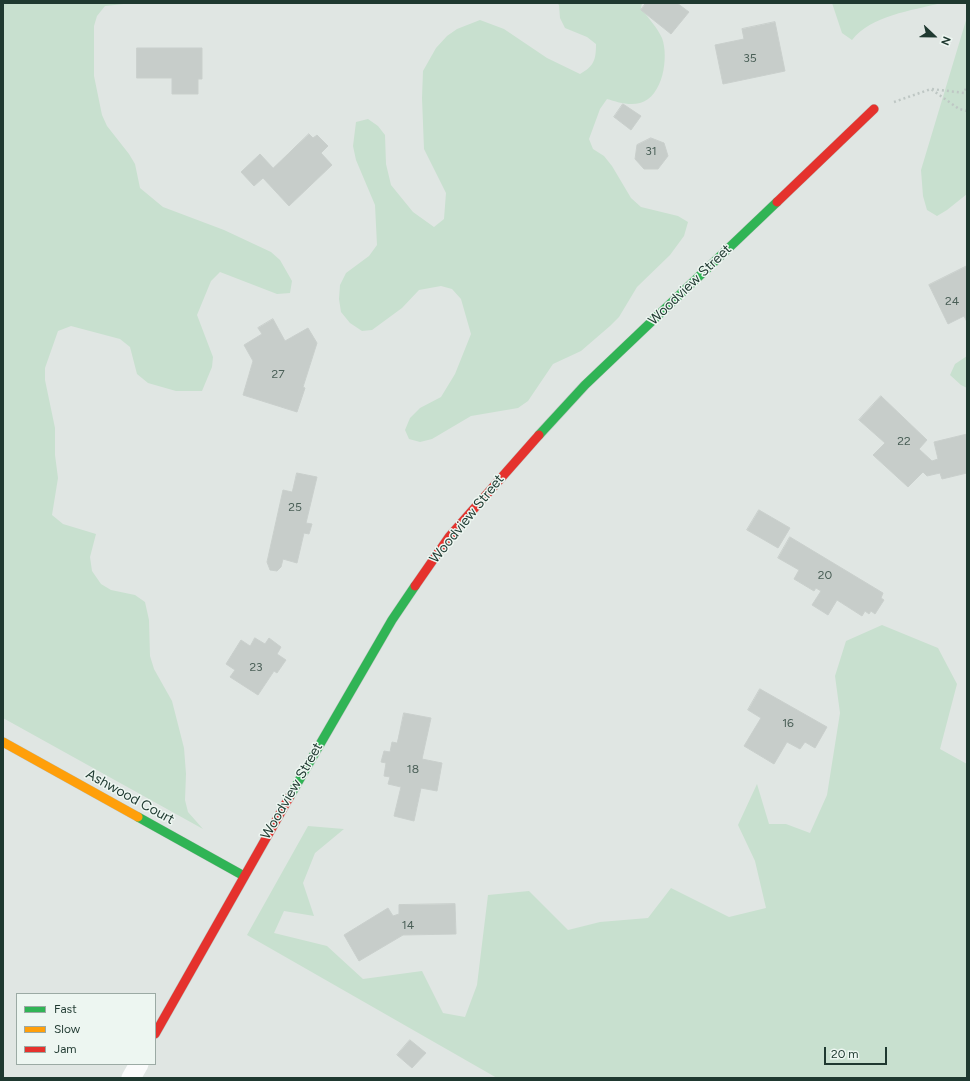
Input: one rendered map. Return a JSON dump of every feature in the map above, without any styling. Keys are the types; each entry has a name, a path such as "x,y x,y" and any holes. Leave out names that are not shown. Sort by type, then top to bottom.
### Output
{"street":[{"name":"Woodview Street","path":"156,1032 244,876 392,620 449,537 501,477 585,385 874,109"},
{"name":"Ashwood Court","path":"3,742 244,876"},
{"path":"131,1078 138,1065"}],"path":[{"path":"874,109 931,89 964,93 967,86"},
{"path":"931,89 959,109 967,111"}],"green space":[{"path":"3,3 133,3 105,6 97,16 94,26 94,76 102,115 107,126 135,164 140,188 163,207 224,230 271,252 280,260 292,281 290,293 277,294 220,272 211,281 197,315 213,357 212,367 202,391 176,391 148,383 137,374 130,347 120,339 71,326 58,331 45,368 45,380 55,428 55,455 58,478 52,515 63,524 96,534 90,557 92,571 101,584 111,590 135,595 145,602 149,620 150,656 154,669 172,701 184,748 186,774 185,800 188,812 203,829 3,718"},
{"path":"557,3 642,3 641,8 660,34 664,46 664,65 659,85 654,93 648,99 636,104 623,103 607,99 600,109 589,139 593,149 604,156 612,166 631,198 641,207 678,216 688,222 684,236 670,255 637,287 619,317 581,351 553,364 528,401 518,408 471,416 432,439 420,442 409,439 405,430 410,418 420,408 441,397 455,374 471,334 461,299 452,289 441,286 419,290 402,308 372,330 362,331 350,323 341,312 339,299 340,285 346,273 369,256 377,245 375,205 356,160 353,146 356,122 368,119 378,126 385,135 386,164 391,185 413,212 434,227 444,219 446,193 424,149 422,98 423,71 436,48 447,36 457,29 480,20 504,29 547,58 580,74 593,62 595,58 596,44 587,37 565,28 560,18 559,5"},
{"path":"832,3 941,3 881,19 860,32 852,40 842,33"},
{"path":"967,17 967,194 937,216 927,210 923,196 921,170"},
{"path":"967,356 967,388 961,385 950,375 955,364"},
{"path":"882,625 938,648 957,684 940,749 967,764 967,1078 497,1078 247,935 308,826 344,829 315,853 303,883 314,916 284,911 274,933 327,946 363,979 422,971 443,1013 465,1017 477,985 488,895 529,891 568,930 600,922 648,918 671,888 729,917 766,908 755,861 738,825 757,784 769,824 786,824 810,833 827,795 840,713 835,676 846,641"}],"building":[{"path":"646,3 677,3 689,12 671,34 641,10"},
{"path":"775,22 785,71 723,84 715,45 744,39 742,29"},
{"path":"137,48 202,48 202,79 198,79 198,94 172,94 172,78 137,78"},
{"path":"623,104 641,116 631,130 614,117"},
{"path":"309,134 313,138 317,135 328,146 321,153 332,165 289,206 263,178 254,186 241,172 260,154 273,168"},
{"path":"651,138 664,143 668,156 658,169 644,169 635,159 637,145"},
{"path":"967,266 967,322 964,316 948,324 929,285"},
{"path":"273,319 285,341 308,328 317,343 297,412 243,395 253,361 244,345 262,334 258,328"},
{"path":"881,396 927,440 919,449 932,461 938,459 934,442 967,434 967,473 942,479 940,473 927,476 923,472 908,487 873,455 885,443 859,420"},
{"path":"297,473 317,477 306,523 312,524 309,534 304,533 297,563 283,559 281,567 277,571 270,570 267,562 283,490 292,492"},
{"path":"759,510 790,528 778,548 747,530"},
{"path":"790,537 883,593 881,598 884,600 875,614 871,611 869,614 865,611 862,616 837,600 828,615 812,605 821,591 816,588 814,591 794,579 799,570 778,558"},
{"path":"255,638 265,644 269,638 281,647 277,654 286,660 277,673 274,671 258,695 230,677 235,670 226,664 241,640 250,646"},
{"path":"760,689 827,727 815,748 805,742 800,749 787,742 774,764 744,746 761,718 748,710"},
{"path":"404,713 431,718 422,759 442,763 437,791 421,788 414,821 394,816 401,787 388,784 390,777 384,776 386,763 381,762 384,751 390,752 392,742 397,743"},
{"path":"455,904 456,934 403,935 359,961 344,935 388,908 393,916 399,914 399,905"},
{"path":"410,1040 426,1053 412,1068 397,1055"}],"traffic: fast":[{"path":"539,435 585,385 777,202"},
{"path":"290,796 392,620 415,586"},
{"path":"138,817 244,876"}],"traffic: slow":[{"path":"3,742 138,817"}],"traffic: jam":[{"path":"777,202 874,109"},
{"path":"415,586 449,537 539,435"},
{"path":"156,1032 290,796"}]}
